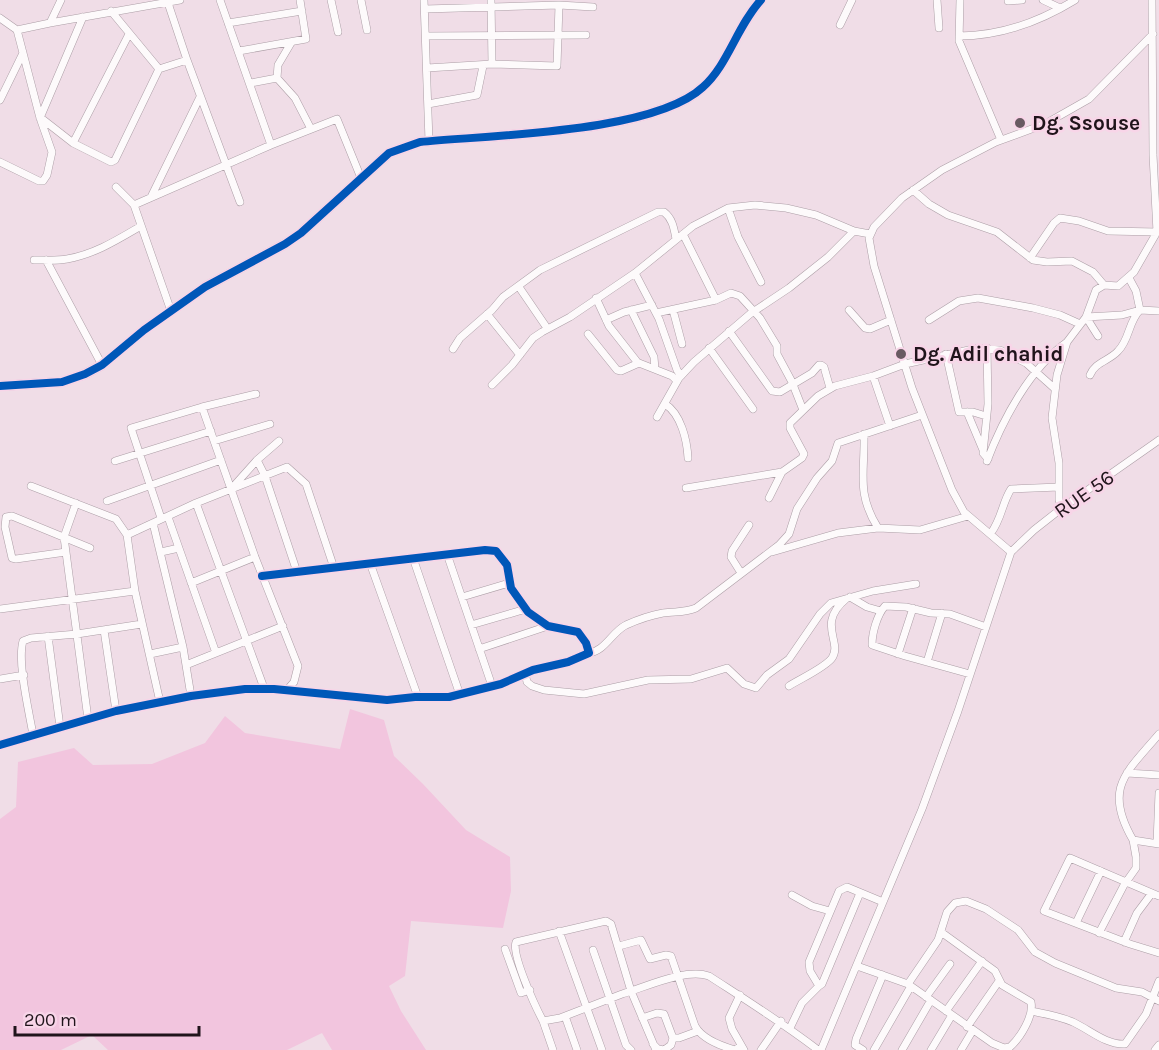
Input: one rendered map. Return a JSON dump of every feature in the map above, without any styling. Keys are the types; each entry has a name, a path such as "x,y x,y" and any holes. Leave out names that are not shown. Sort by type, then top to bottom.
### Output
{"street":[{"path":"50,22 61,0"},
{"path":"17,30 50,22 180,0"},
{"path":"220,0 271,145"},
{"path":"239,51 306,39 300,0"},
{"path":"331,0 338,32"},
{"path":"361,0 367,30"},
{"path":"424,0 429,141"},
{"path":"0,386 62,381 74,378 102,364 171,311 227,274 285,244 317,219 389,153 409,145 429,141 598,124 647,115 690,98 712,78 740,27 761,0"},
{"path":"840,25 852,0"},
{"path":"937,0 939,28"},
{"path":"960,0 960,45 1001,140"},
{"path":"1008,1 1022,0"},
{"path":"1043,0 1060,8"},
{"path":"959,36 983,36 1022,26 1075,0"},
{"path":"968,412 984,456 988,460 1009,412 1053,352 1067,342 1086,317 1096,290 1104,285 1118,286 1129,278 1156,242 1156,49 1152,0"},
{"path":"167,1 240,202"},
{"path":"425,9 491,3 593,7"},
{"path":"491,3 492,64"},
{"path":"426,68 492,64 557,66 559,5"},
{"path":"111,11 159,69"},
{"path":"228,23 302,11"},
{"path":"40,118 83,17"},
{"path":"0,18 17,30 40,118 52,152 46,178 43,181 0,162"},
{"path":"73,142 129,34"},
{"path":"543,1021 587,1009 631,992 692,973 701,974 740,995 781,1021 819,1050 857,966 922,809 1011,552 968,516 952,490 922,415 905,364 870,252 868,243 870,234 880,220 913,190 942,171 1001,140 1045,124 1089,99 1153,34"},
{"path":"426,36 586,35"},
{"path":"291,43 278,64 278,78 295,98 310,129"},
{"path":"0,100 23,53"},
{"path":"40,118 73,142 111,162 115,160 159,69 187,60"},
{"path":"428,104 477,95 483,66"},
{"path":"251,83 278,78"},
{"path":"151,198 200,97"},
{"path":"134,205 271,145 337,119 361,178"},
{"path":"116,187 134,205 171,311"},
{"path":"913,190 929,204 948,214 997,232 1030,258 1047,262 1072,261 1093,272 1104,285"},
{"path":"492,385 533,338 570,317 635,273 676,239 708,217 728,208 755,205 786,208 816,215 855,231 870,234"},
{"path":"728,208 738,237 761,282"},
{"path":"453,349 460,338 503,297 540,270 658,212 664,212 669,216 676,239"},
{"path":"1030,258 1060,218 1079,221 1108,231 1157,232"},
{"path":"34,260 66,260 86,254 104,248 141,226"},
{"path":"657,417 679,379 710,348 753,312 813,269 855,231"},
{"path":"683,234 716,300"},
{"path":"46,260 102,364"},
{"path":"635,273 652,304 679,379"},
{"path":"1129,278 1136,291 1140,310"},
{"path":"519,287 547,328"},
{"path":"656,314 735,294 740,296 760,318 777,346 777,354 803,410"},
{"path":"596,298 609,326 638,363 679,379"},
{"path":"929,320 959,301 978,298 1033,308 1060,315 1080,324"},
{"path":"606,320 652,304"},
{"path":"631,310 654,357 655,369"},
{"path":"673,310 682,344"},
{"path":"849,310 865,328 870,329 891,320"},
{"path":"1090,375 1094,368 1120,350 1129,334 1133,317 1140,310"},
{"path":"1086,317 1122,315 1140,310 1159,311"},
{"path":"487,314 520,355"},
{"path":"1086,317 1098,336"},
{"path":"729,331 772,391 780,392 821,365 830,388"},
{"path":"588,334 617,370 621,371 638,363"},
{"path":"1062,508 1059,463 1052,418 1054,388 1067,342"},
{"path":"710,348 753,409"},
{"path":"686,488 782,472 803,457 803,452 790,425 818,396 830,388 905,364 946,354 987,348 1000,350 1026,363 1054,388"},
{"path":"983,450 988,405 987,348"},
{"path":"946,354 958,411 986,416"},
{"path":"873,376 890,426"},
{"path":"216,652 179,548 150,485 130,428 256,394"},
{"path":"665,404 674,411 686,437 688,458"},
{"path":"202,407 262,576 298,666 294,682 287,690"},
{"path":"0,744 116,711 191,696 264,688 387,700 418,697 444,698 492,686 525,673 568,662 598,651 626,625 663,613 696,608 789,534 793,525 794,512 815,480 832,461 836,444 922,415"},
{"path":"214,441 270,424"},
{"path":"115,461 211,431"},
{"path":"864,434 863,494 866,506 878,528"},
{"name":"RUE 56","path":"1011,552 1062,508 1159,440"},
{"path":"231,490 257,460 279,441"},
{"path":"107,501 220,459"},
{"path":"257,460 265,476 297,572"},
{"path":"127,535 196,503 287,467 306,484 334,568"},
{"path":"770,498 782,472"},
{"path":"31,486 116,519 127,535 135,591 160,702"},
{"path":"991,533 999,522 1011,489 1059,487"},
{"path":"76,503 64,537 88,719"},
{"path":"196,503 264,688"},
{"path":"66,552 14,559 11,556 5,519 10,515 90,548"},
{"path":"768,553 838,533 878,528 920,530 968,516"},
{"path":"153,523 183,647 191,696"},
{"path":"741,573 731,557 732,551 749,525"},
{"path":"0,542 8,540"},
{"path":"161,552 179,548"},
{"path":"262,576 447,554 496,551 507,565 509,583 533,617 548,626 578,632 589,654"},
{"path":"447,554 492,686"},
{"path":"191,583 255,557"},
{"path":"413,558 460,694"},
{"path":"370,563 418,697"},
{"path":"462,597 509,583"},
{"path":"525,673 527,682 537,689 584,694 648,680 691,679 727,668 744,684 756,687 767,675 789,659 825,608 831,603 873,591 916,584"},
{"path":"0,609 135,591"},
{"path":"849,597 880,611"},
{"path":"789,686 827,663 834,656 831,622 836,608 849,597"},
{"path":"970,674 872,645 872,637 880,611 885,606 892,605 913,608 963,617 986,627"},
{"path":"898,654 913,608"},
{"path":"471,625 526,609"},
{"path":"927,662 942,613"},
{"path":"33,735 24,675 23,641 31,638 142,624"},
{"path":"186,665 283,626"},
{"path":"479,649 548,626"},
{"path":"104,630 116,711"},
{"path":"48,636 60,727"},
{"path":"150,654 183,647"},
{"path":"0,679 24,675"},
{"path":"1099,933 1125,882 1136,866 1133,840 1121,812 1119,787 1127,773 1159,734"},
{"path":"1127,773 1159,775"},
{"path":"1133,840 1158,843 1159,793"},
{"path":"1124,942 1137,913 1156,895 1070,858 1044,911 1099,933 1124,942 1159,953"},
{"path":"1076,923 1101,871"},
{"path":"819,986 810,971 809,962 841,889 847,887 883,902"},
{"path":"790,1028 802,1003 822,984 860,893"},
{"path":"792,895 812,906 830,911"},
{"path":"874,1050 909,985 938,940 944,918 952,905 962,901 972,902 986,909 1018,930 1035,952 1055,963 1116,988 1132,989 1156,999"},
{"path":"553,1050 518,958 515,944 519,940 606,921 611,924 631,992 654,1047 664,1050 671,1045 673,1038 664,1014 657,1013 642,1018"},
{"path":"560,931 602,1050"},
{"path":"857,966 909,985 970,1028 991,1046 1008,1049 1014,1043 1031,1011 1031,1002 1005,988 999,981 995,970 941,932"},
{"path":"619,946 641,940 650,959 671,956 698,1031 725,1047 735,1050 742,1048 729,1018 740,995"},
{"path":"505,949 521,993 530,990"},
{"path":"593,950 626,1045 631,1050"},
{"path":"931,1050 949,1013 982,961"},
{"path":"902,1050 950,964"},
{"path":"863,1050 855,1046 856,1039 883,975"},
{"path":"961,1050 970,1028 999,981"},
{"path":"1031,1011 1057,1015 1103,1039 1123,1045 1156,999 1159,981"},
{"path":"565,1016 578,1050"},
{"path":"761,1050 781,1021"},
{"path":"673,1038 698,1031"},
{"path":"1155,1050 1159,1045"}],"shaded area":[{"path":"350,709 384,720 394,756 466,830 510,857 511,891 503,928 411,921 405,976 389,986 401,1011 426,1050 332,1050 322,1033 287,1050 108,1050 92,1035 61,1050 0,1050 0,819 16,807 18,762 74,748 93,765 152,764 205,743 225,716 245,733 340,749"}],"cycle path":[{"path":"0,386 62,382 102,365 144,330 205,287 301,233 389,153 420,142 527,134 610,123 648,114 680,102 712,78 745,21 761,0"},
{"path":"0,745 116,711 191,696 245,689 274,689 387,700 449,697 501,684 533,670 568,662 589,653 586,643 578,632 548,626 528,612 511,588 507,565 496,551 485,550 262,576"}],"place":[{"name":"Dg. Ssouse","path":"1020,123"},
{"name":"Dg. Adil chahid","path":"901,354"}]}
